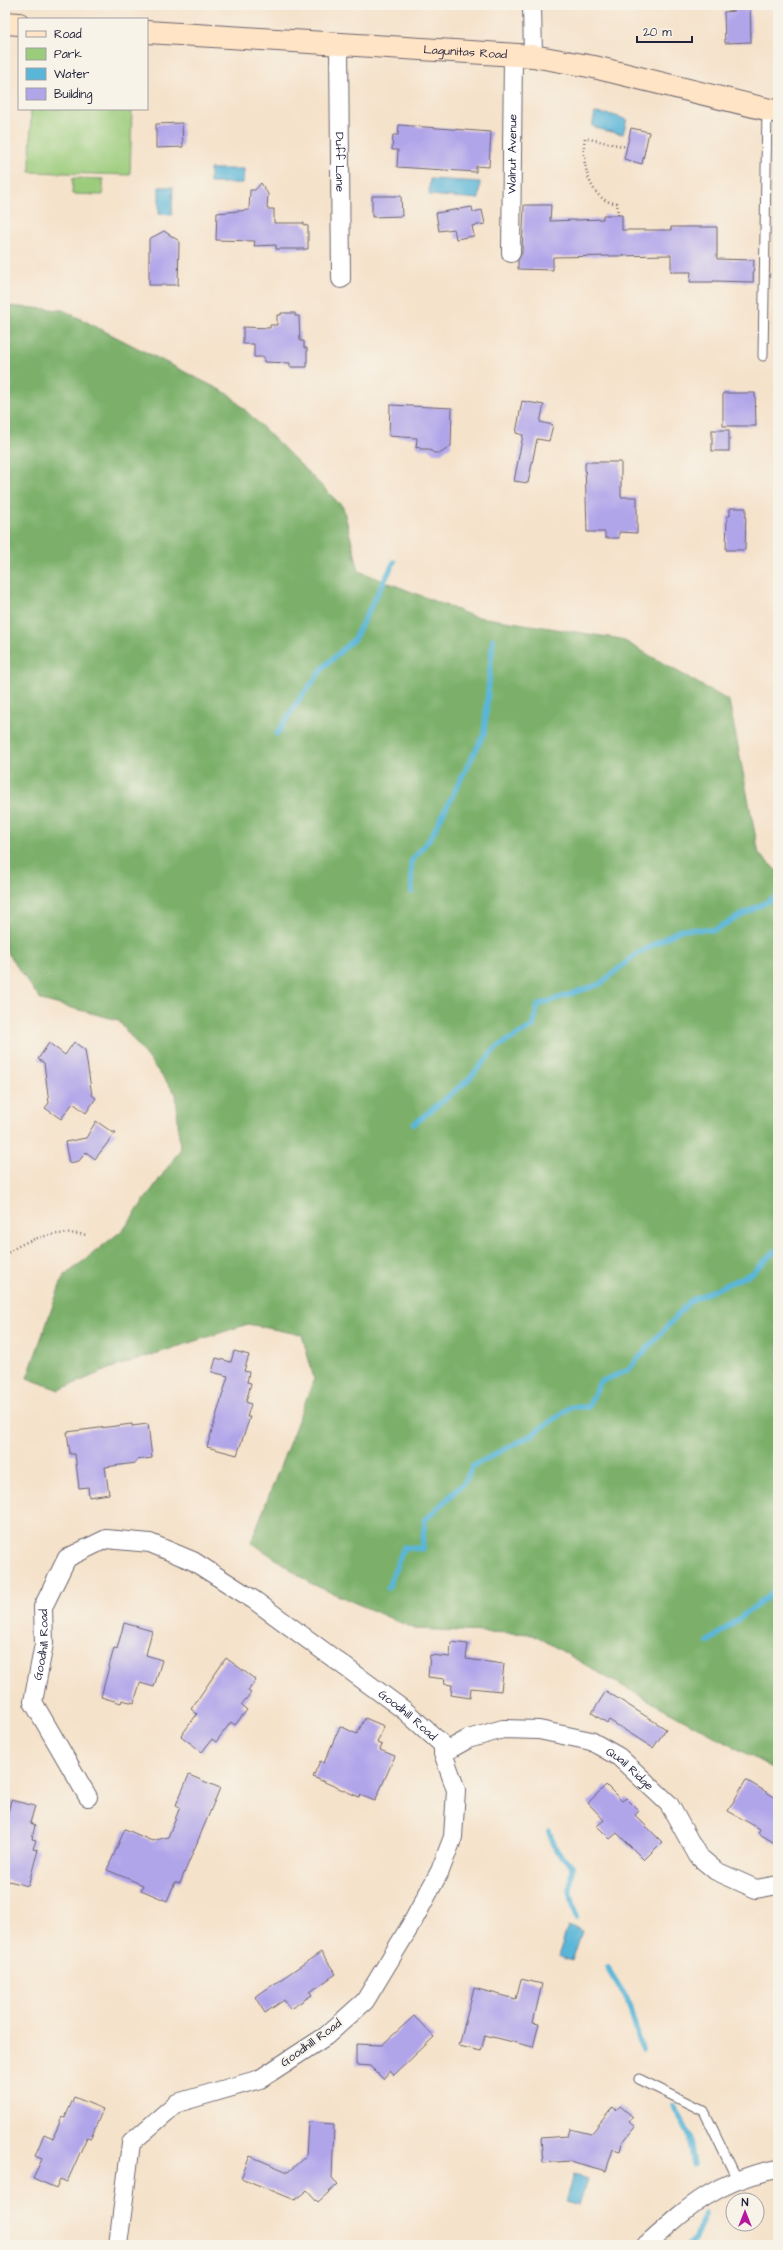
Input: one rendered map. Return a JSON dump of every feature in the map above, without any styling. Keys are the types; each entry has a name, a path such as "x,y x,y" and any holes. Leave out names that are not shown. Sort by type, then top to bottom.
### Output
{"street":[{"name":"Walnut Avenue","path":"511,253 523,56 532,5"},
{"path":"5,23 18,24"},
{"name":"Lagunitas Road","path":"148,32 523,56 594,67 773,111"},
{"name":"Duff Lane","path":"339,45 341,279"},
{"name":"Goodhill Road","path":"88,1797 33,1702 44,1644 43,1606 67,1558 106,1539 150,1543 193,1561 254,1600 404,1710 443,1745 443,1753 456,1790 453,1836 440,1871 412,1923 365,2001 326,2036 260,2079 177,2103 131,2143 118,2245"},
{"name":"Quail Ridge","path":"443,1753 468,1739 503,1729 539,1730 592,1741 619,1757 669,1804 698,1856 716,1871 756,1889 778,1885"},
{"path":"646,2245 673,2221 709,2193 736,2179 778,2169"}],"lane":[{"path":"763,356 773,111"},
{"path":"639,2079 704,2111 736,2179"}],"path":[{"path":"618,215 617,203 606,201 598,195 593,186 584,156 583,147 585,138 627,147"},
{"path":"5,1255 21,1243 48,1236 70,1232 86,1235"}],"green space":[{"path":"31,110 132,110 130,175 30,172"},
{"path":"73,178 103,179 103,195 72,194"},
{"path":"5,306 63,310 230,395 343,507 359,571 472,616 621,639 729,701 759,854 778,872 778,1771 606,1677 533,1634 415,1629 312,1584 251,1542 314,1379 302,1335 248,1324 111,1368 59,1390 27,1378 63,1277 124,1229 180,1150 176,1094 118,1020 41,1000 5,950"}],"water":[{"path":"595,113 613,115 627,120 623,134 606,131 592,126"},
{"path":"210,169 244,169 243,183 210,183"},
{"path":"430,179 480,182 479,199 429,195"},
{"path":"159,187 173,187 172,215 159,214"},
{"path":"568,1926 582,1931 572,1961 558,1956"},
{"path":"574,2175 587,2179 579,2205 566,2201"}],"building":[{"path":"735,5 750,5 751,42 725,43 724,12 735,11"},
{"path":"182,123 183,147 156,148 156,124"},
{"path":"399,125 491,132 489,167 476,166 476,172 397,167 398,150 392,150 393,135 398,135"},
{"path":"631,128 649,132 642,164 624,159"},
{"path":"261,183 268,194 267,209 274,209 274,223 304,223 304,225 308,226 308,249 276,249 276,245 254,246 255,241 216,240 217,213 249,210 250,190 255,190"},
{"path":"372,196 401,196 402,216 372,217"},
{"path":"524,205 551,205 550,221 603,219 603,215 622,215 622,230 671,230 671,227 717,227 717,259 754,260 753,282 690,282 691,272 671,272 671,255 553,257 553,270 518,269 518,260 522,253"},
{"path":"472,207 473,212 482,210 485,224 472,226 474,236 456,239 454,229 439,231 436,213"},
{"path":"164,231 179,241 178,285 149,285 149,239"},
{"path":"281,313 295,313 295,316 299,316 300,341 304,341 304,348 307,348 307,367 290,367 290,363 264,362 264,357 254,357 254,344 243,344 243,327 270,328 270,325 277,325 277,315 281,315"},
{"path":"723,393 755,393 756,426 723,426"},
{"path":"522,401 544,405 540,422 553,425 549,441 537,439 528,483 514,481 523,435 516,433"},
{"path":"390,405 452,408 451,446 441,453 434,453 429,449 420,449 419,447 416,448 417,438 389,436"},
{"path":"712,430 729,430 729,451 712,451"},
{"path":"585,462 621,462 621,497 637,497 637,533 619,532 619,538 605,538 605,532 587,532"},
{"path":"730,508 746,508 745,550 726,550 727,516 730,516"},
{"path":"74,1042 85,1050 92,1095 96,1098 86,1113 73,1103 61,1119 45,1108 49,1103 44,1063 38,1059 49,1043 65,1055"},
{"path":"96,1121 112,1132 116,1132 95,1159 86,1152 79,1161 69,1163 65,1142 86,1138"},
{"path":"234,1351 249,1355 244,1371 249,1372 247,1382 251,1383 246,1402 251,1404 247,1417 250,1417 237,1455 207,1447 228,1376 212,1372 216,1358 231,1362"},
{"path":"132,1424 132,1426 148,1424 152,1458 136,1460 136,1463 105,1467 109,1494 89,1497 88,1487 79,1488 75,1454 70,1454 67,1432"},
{"path":"124,1623 152,1631 146,1655 162,1660 154,1687 140,1683 134,1703 122,1700 121,1703 101,1697 114,1648 117,1649"},
{"path":"451,1642 468,1644 466,1659 504,1664 501,1691 471,1688 470,1698 451,1695 452,1685 444,1684 445,1679 428,1677 430,1655 450,1657"},
{"path":"226,1658 256,1680 248,1691 251,1693 241,1705 247,1710 235,1725 231,1722 216,1742 212,1739 202,1752 181,1736 197,1714 191,1709"},
{"path":"606,1691 666,1729 653,1748 609,1720 607,1723 592,1713"},
{"path":"365,1718 384,1726 377,1743 382,1745 380,1750 395,1756 375,1801 360,1795 359,1797 313,1777 320,1761 324,1763 340,1726 357,1734"},
{"path":"189,1775 220,1788 180,1883 175,1882 167,1901 141,1890 143,1885 107,1870 125,1829 152,1841 168,1837 180,1807 176,1805"},
{"path":"746,1780 778,1799 778,1845 758,1833 760,1829 728,1811"},
{"path":"606,1785 622,1801 626,1798 639,1811 635,1815 662,1842 644,1860 617,1833 610,1839 597,1826 604,1820 588,1803"},
{"path":"11,1800 35,1806 30,1823 35,1825 32,1839 36,1840 33,1849 38,1850 28,1886 5,1880 5,1825"},
{"path":"321,1952 336,1974 310,1992 312,1995 290,2009 284,2000 265,2013 255,1997"},
{"path":"521,1979 542,1984 533,2023 539,2024 533,2047 485,2035 481,2051 459,2046 474,1988 516,1999"},
{"path":"414,2016 434,2037 394,2075 390,2071 383,2079 370,2066 356,2065 356,2044 382,2045"},
{"path":"74,2097 103,2109 91,2138 87,2137 67,2182 60,2179 56,2188 33,2178 42,2159 35,2156 44,2134 53,2138 62,2117 65,2118"},
{"path":"620,2106 633,2117 629,2122 635,2127 622,2143 620,2151 613,2149 606,2171 570,2161 543,2163 541,2138 568,2136 570,2129 591,2134 613,2107 616,2110"},
{"path":"308,2122 334,2124 332,2178 338,2184 318,2202 307,2190 295,2200 241,2178 250,2156 288,2172 306,2156"}],"waterway":[{"path":"277,734 298,701 324,667 354,639 394,562"},
{"path":"412,892 411,862 431,837 484,734 493,639"},
{"path":"414,1124 467,1081 497,1047 533,1026 538,1005 600,984 635,955 682,929 714,930 778,896"},
{"path":"388,1588 404,1547 422,1549 425,1520 464,1483 473,1466 530,1436 571,1407 588,1407 600,1382 628,1370 690,1301 752,1273 778,1248"},
{"path":"708,1642 778,1589"},
{"path":"549,1831 556,1850 572,1866 570,1890 576,1918"},
{"path":"607,1967 627,1999 642,2049"},
{"path":"673,2105 689,2135 694,2165"},
{"path":"687,2245 694,2241 705,2213"}]}
